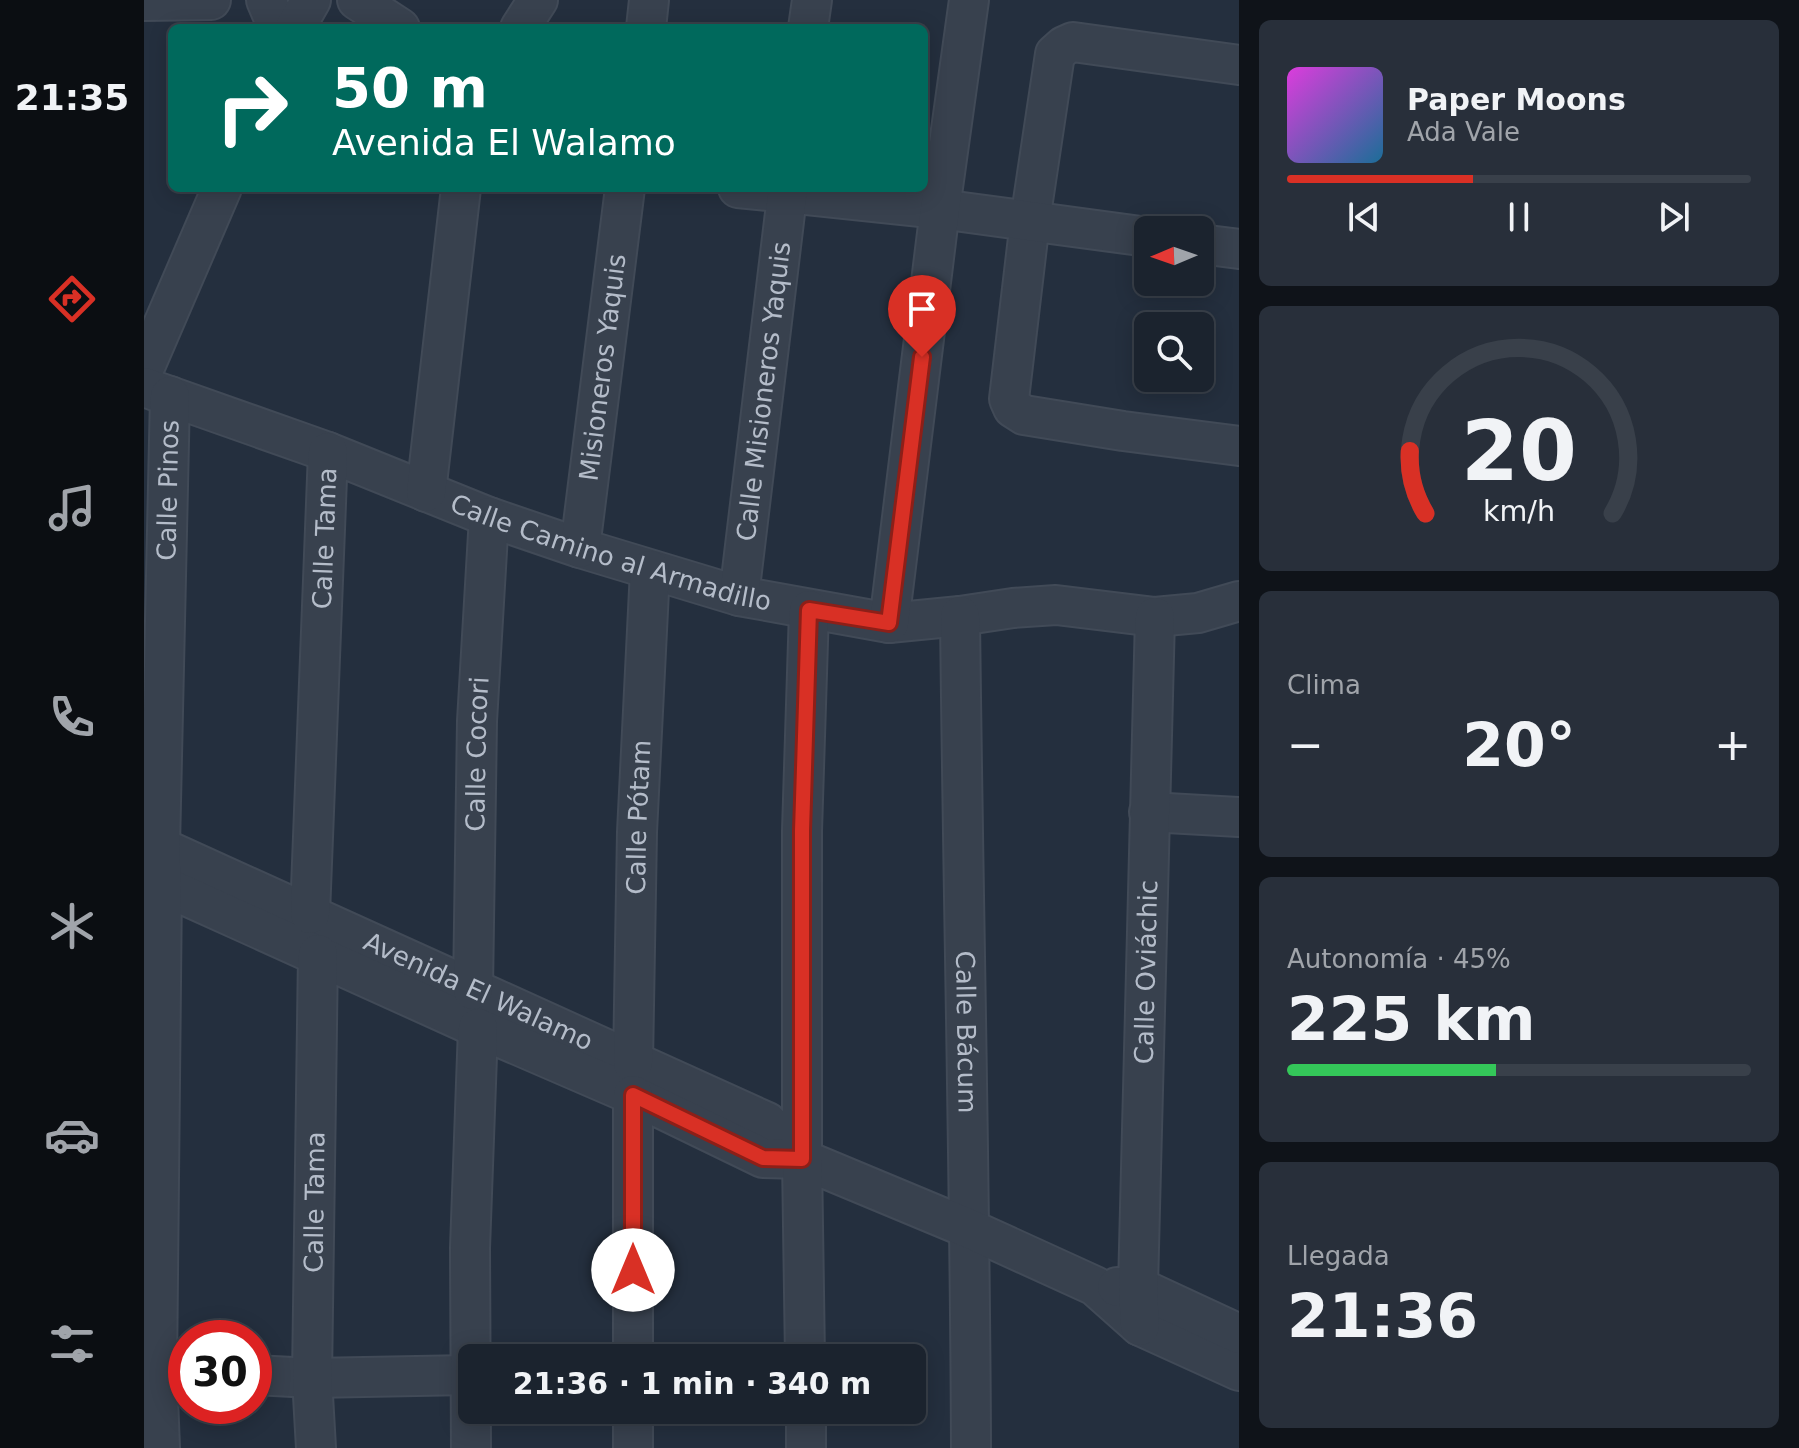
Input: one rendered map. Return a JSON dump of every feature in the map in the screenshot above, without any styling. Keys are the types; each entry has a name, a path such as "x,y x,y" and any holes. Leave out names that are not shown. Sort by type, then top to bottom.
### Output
{"street":[{"path":"144,1 211,0"},
{"path":"266,0 276,24"},
{"path":"297,24 311,0"},
{"path":"357,0 394,24"},
{"path":"523,24 538,0"},
{"path":"646,24 649,0"},
{"path":"809,24 812,0"},
{"path":"889,623 969,0"},
{"path":"1239,65 1073,42 1055,54 1030,221 1009,399 1013,408 1024,415 1239,446"},
{"path":"144,369 220,192"},
{"path":"426,492 461,192"},
{"name":"Misioneros Yaquis","path":"580,548 624,192"},
{"name":"Calle Misioneros Yaquis","path":"739,596 788,192"},
{"path":"804,192 1134,235"},
{"path":"1214,246 1239,249"},
{"name":"Calle Camino al Armadillo","path":"157,392 328,452 489,517 580,548 739,596 809,610 889,623 1056,605 1155,617 1198,613 1239,601"},
{"name":"Calle Pinos","path":"157,392 152,1077 162,1372 160,1448"},
{"name":"Calle Tama","path":"310,914 328,452"},
{"name":"Calle Cocori","path":"473,990 477,721 489,517"},
{"name":"Calle Pótam","path":"633,1344 637,832 650,570"},
{"path":"805,1344 802,831 809,610"},
{"name":"Calle Bácum","path":"960,616 971,1448"},
{"name":"Calle Oviáchic","path":"1140,1326 1138,1287 1155,617"},
{"path":"1149,812 1239,817"},
{"name":"Avenida El Walamo","path":"153,860 310,914 473,990 633,1079"},
{"name":"Avenida El Walamo","path":"153,860 318,954 478,1028 767,1122 802,1159 970,1229 1095,1286 1140,1326 1239,1371"},
{"name":"Calle Tama","path":"316,1448 312,1378 318,954"},
{"path":"469,1344 478,1028"},
{"name":"Avenida El Walamo","path":"1095,1286 1138,1287 1239,1334"},
{"path":"272,1376 458,1375"},
{"path":"470,1424 471,1448"},
{"path":"633,1424 633,1448"},
{"path":"806,1424 806,1448"}],"route":[{"path":"633,1270 633,1095 763,1158 802,1159 802,831 809,610 889,623 922,357"}]}
